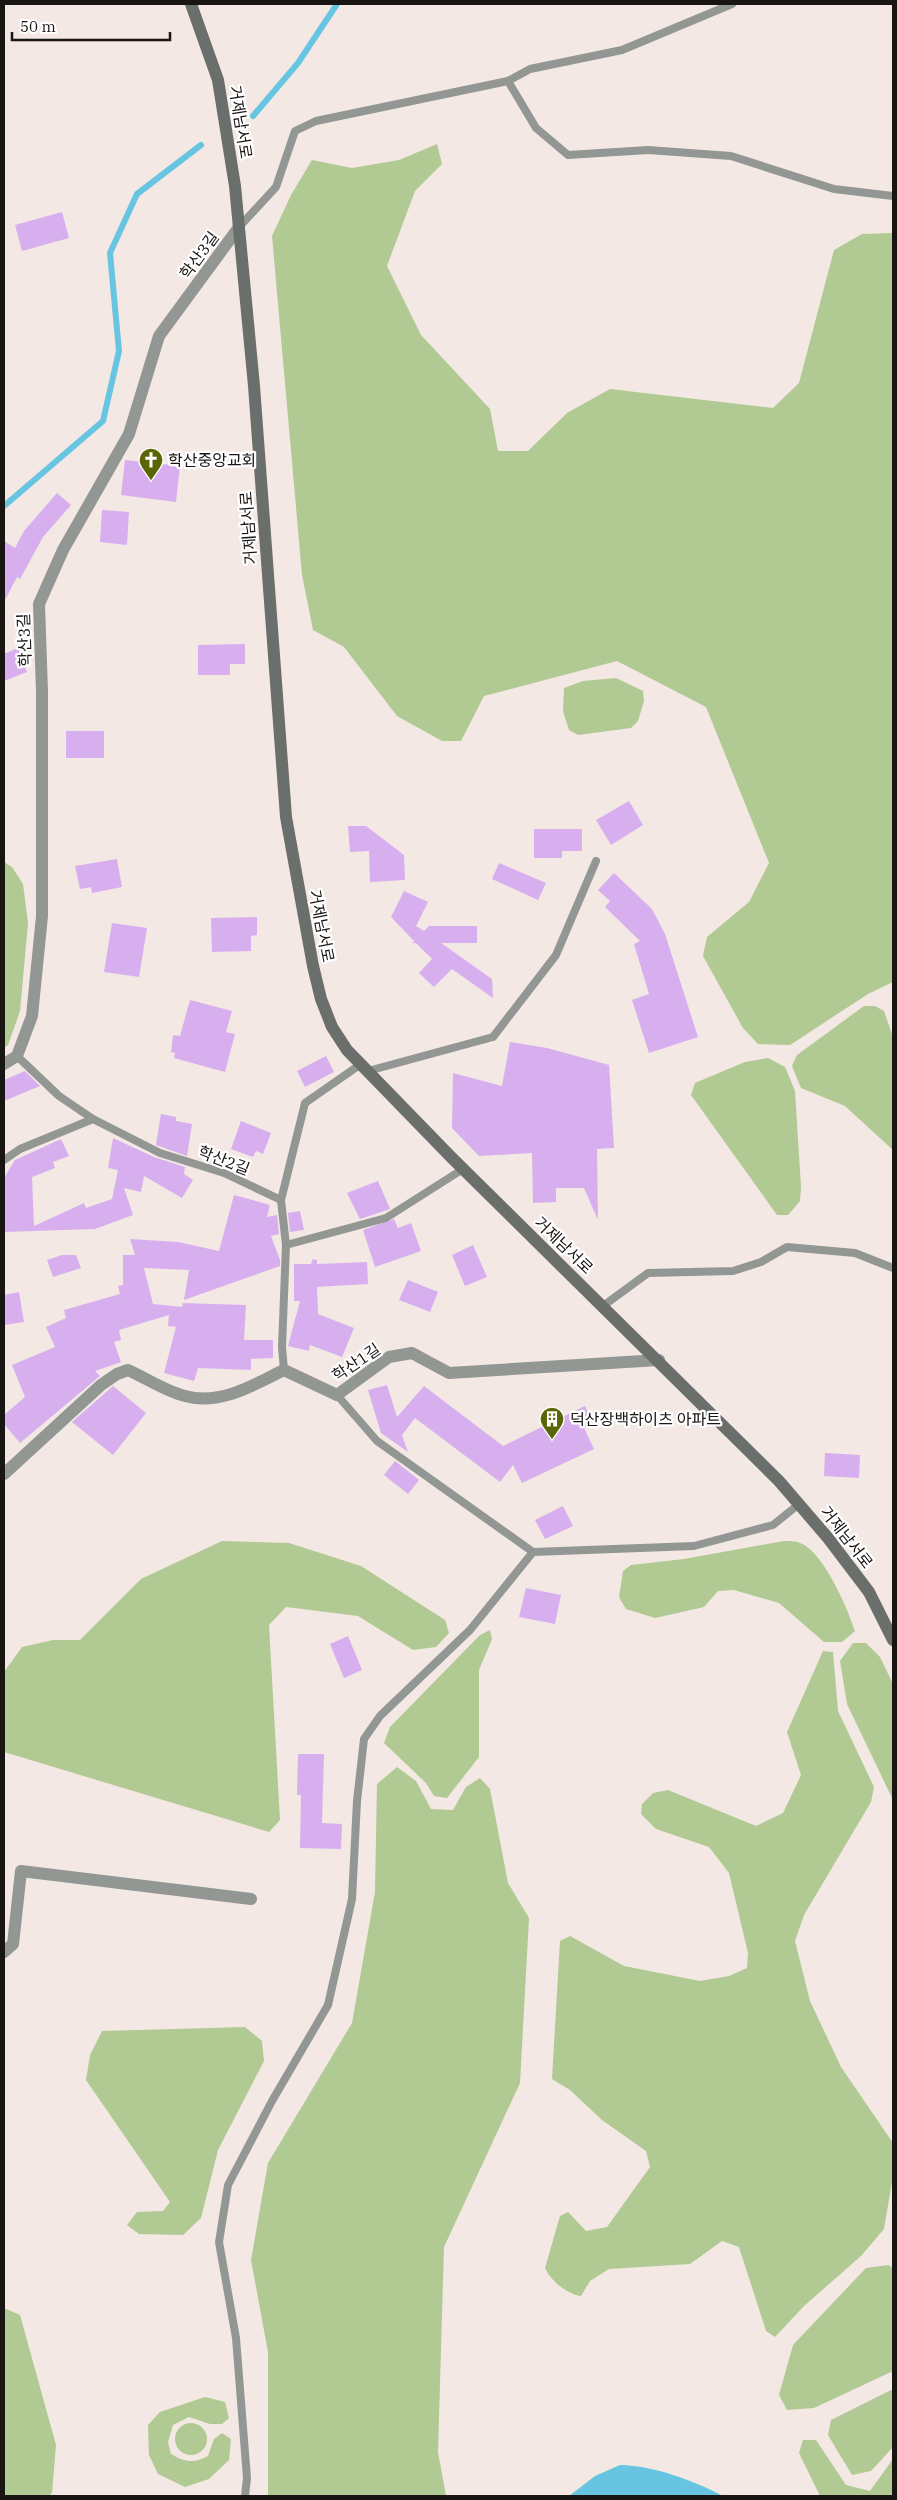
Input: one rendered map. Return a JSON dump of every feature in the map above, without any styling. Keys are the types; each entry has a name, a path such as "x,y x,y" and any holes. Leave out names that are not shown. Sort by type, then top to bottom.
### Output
{"main road":[{"name":"거제남서로","path":"191,4 218,80 235,186 254,386 286,818 312,966 321,999 332,1027 347,1050 364,1068 659,1360 799,1504 869,1592 893,1640"}],"street":[{"name":"학산3길","path":"17,1056 32,1016 42,916 42,692 39,604 63,550 129,434 159,336 239,227"},
{"path":"4,1064 17,1056"},
{"name":"학산1길","path":"284,1370 337,1395 389,1357 412,1352 449,1373 659,1360"},
{"path":"4,1474 101,1385 116,1374 128,1370 183,1396 200,1399 239,1393 284,1370"},
{"path":"4,1952 13,1944 21,1871 250,1899"}],"lane":[{"path":"239,227 276,187 295,131 316,121 508,81 530,69 622,50 732,4"},
{"path":"508,81 536,128 568,155 648,150 732,156 834,189 893,196"},
{"path":"284,1370 282,1347 286,1245 281,1200 305,1102 364,1068 493,1037 556,955 596,861"},
{"name":"학산2길","path":"17,1056 59,1096 93,1119 160,1153 224,1172 281,1200"},
{"path":"4,1160 20,1149 93,1119"},
{"path":"286,1245 386,1218 464,1169"},
{"path":"603,1306 648,1273 733,1271 761,1262 787,1247 855,1253 893,1268"},
{"path":"337,1395 377,1441 533,1552 694,1546 773,1525 799,1504"},
{"path":"245,2496 246,2478 236,2338 219,2242 228,2185 272,2101 328,2005 352,1899 357,1801 364,1739 380,1716 470,1630 533,1552"}],"green space":[{"path":"437,144 442,164 415,191 387,266 421,335 490,409 498,451 528,451 567,413 610,389 773,408 799,383 834,250 862,234 893,233 893,982 868,994 790,1045 758,1044 743,1028 703,956 707,937 749,902 769,863 706,707 617,661 484,696 461,741 442,741 397,716 344,647 313,630 302,575 272,236 291,195 312,160 352,168 399,160"},
{"path":"616,678 643,691 644,701 638,721 631,728 578,735 569,730 563,711 564,688 583,681"},
{"path":"4,862 12,867 23,884 28,923 20,1011 8,1045 4,1048"},
{"path":"864,1006 875,1006 884,1011 893,1037 893,1150 845,1106 801,1088 792,1066 797,1055"},
{"path":"768,1058 785,1067 795,1091 801,1187 800,1201 788,1215 777,1215 691,1095 695,1083 745,1062"},
{"path":"222,1541 289,1543 361,1566 445,1620 449,1633 436,1647 413,1650 358,1616 286,1607 269,1625 280,1820 269,1832 4,1752 4,1672 22,1647 53,1640 80,1640 141,1579"},
{"path":"784,1541 798,1542 809,1548 834,1582 855,1631 842,1642 824,1642 779,1603 734,1590 718,1591 704,1607 655,1618 626,1609 619,1597 623,1571 631,1565 684,1559"},
{"path":"490,1630 492,1639 479,1670 479,1757 447,1798 434,1796 426,1783 384,1743 390,1727 480,1635"},
{"path":"853,1643 866,1643 880,1657 893,1684 893,1800 847,1704 840,1661"},
{"path":"823,1651 833,1652 838,1711 874,1787 871,1802 804,1915 795,1941 810,2001 841,2067 893,2143 893,2176 884,2229 861,2256 804,2306 775,2337 766,2331 739,2247 722,2241 690,2264 609,2269 590,2281 581,2296 570,2293 551,2278 545,2268 560,2216 568,2212 586,2231 607,2227 650,2167 646,2151 602,2120 570,2090 552,2079 560,1941 570,1936 624,1966 700,1981 729,1976 747,1968 748,1953 729,1873 709,1847 656,1829 641,1814 642,1804 653,1793 668,1790 756,1826 783,1813 801,1775 787,1732"},
{"path":"397,1767 416,1781 431,1809 453,1810 466,1787 480,1778 490,1789 508,1883 529,1918 520,2083 444,2247 438,2452 446,2496 268,2496 268,2352 251,2260 268,2163 352,2023 375,1892 377,1784"},
{"path":"245,2027 262,2041 264,2061 218,2150 201,2218 183,2235 139,2234 127,2225 137,2212 163,2211 170,2202 86,2080 90,2055 102,2031"},
{"path":"889,2265 893,2269 893,2371 814,2408 787,2410 779,2395 793,2345 866,2268"},
{"path":"4,2308 20,2315 56,2445 52,2493 49,2496 4,2496"},
{"path":"893,2389 893,2447 871,2471 852,2475 828,2435 831,2420"},
{"path":"205,2397 225,2402 229,2418 222,2424 210,2424 189,2417 173,2425 168,2442 171,2454 189,2461 203,2459 208,2456 214,2439 222,2433 231,2439 229,2460 209,2479 185,2487 158,2474 149,2455 148,2425 160,2412"},
{"path":"191,2423 197,2424 202,2428 206,2433 206,2445 202,2450 197,2454 191,2455 185,2454 180,2450 176,2445 175,2439 176,2433 180,2428 185,2424"},
{"path":"803,2440 816,2440 846,2485 870,2491 893,2459 893,2496 820,2496 799,2453"}],"water":[{"path":"620,2465 660,2471 723,2496 569,2496 595,2476"}],"building":[{"path":"62,212 69,238 22,251 15,225"},
{"name":"학산중앙교회","path":"125,460 180,466 176,502 121,495"},
{"path":"57,493 71,505 43,537 20,579 17,577 4,602 4,541 15,548 24,531"},
{"path":"102,510 129,512 127,545 100,542"},
{"path":"245,644 245,664 230,664 230,675 198,675 198,645"},
{"path":"18,648 27,672 4,681 4,654"},
{"path":"66,731 104,731 104,758 66,758"},
{"path":"629,801 643,825 611,845 596,820"},
{"path":"348,826 366,826 404,855 405,880 370,882 369,851 350,852"},
{"path":"534,829 582,829 582,851 562,851 562,858 534,858"},
{"path":"117,859 122,887 92,893 91,887 80,889 75,866"},
{"path":"499,863 546,883 538,900 492,879"},
{"path":"614,873 652,909 665,934 698,1037 649,1053 632,1000 649,994 634,944 640,941 605,907 610,901 598,890"},
{"path":"404,891 428,902 416,926 424,931 429,926 477,926 477,943 441,943 492,979 493,998 452,969 434,987 419,973 432,959 416,943 412,943 414,941 391,917"},
{"path":"257,917 257,935 251,936 251,951 212,952 211,918"},
{"path":"112,923 147,928 139,977 104,972"},
{"path":"190,1000 232,1011 226,1032 235,1034 225,1072 174,1058 175,1053 171,1052 173,1035 180,1036"},
{"path":"510,1042 547,1048 609,1065 614,1148 597,1149 598,1220 584,1188 556,1188 556,1202 533,1203 532,1153 479,1156 452,1128 453,1073 502,1086"},
{"path":"326,1056 334,1072 305,1087 297,1071"},
{"path":"25,1071 40,1086 4,1101 4,1080"},
{"path":"161,1114 176,1117 176,1121 192,1124 187,1156 156,1145"},
{"path":"241,1121 271,1133 263,1154 256,1151 253,1157 231,1149"},
{"path":"113,1138 154,1157 185,1167 184,1174 193,1180 182,1198 144,1176 141,1192 124,1188 133,1215 95,1229 4,1232 4,1178 15,1160 61,1139 69,1156 53,1162 55,1168 32,1177 34,1226 84,1203 86,1208 112,1199 118,1170 108,1168"},
{"path":"378,1181 390,1209 360,1219 347,1193"},
{"path":"234,1195 270,1205 267,1217 277,1215 279,1234 271,1236 280,1260 280,1266 184,1300 189,1270 144,1268 153,1304 182,1307 183,1303 246,1305 244,1340 273,1340 273,1358 251,1359 251,1370 198,1368 194,1381 164,1373 176,1327 168,1326 169,1315 119,1330 121,1340 114,1342 121,1362 95,1371 100,1376 20,1443 4,1424 4,1415 25,1397 12,1365 55,1347 46,1327 66,1318 64,1310 120,1294 118,1286 123,1285 123,1255 135,1255 130,1239 178,1242 219,1251"},
{"path":"300,1211 304,1230 290,1232 288,1213"},
{"path":"394,1219 398,1228 411,1223 421,1251 375,1267 363,1230"},
{"path":"473,1245 487,1277 465,1286 452,1255"},
{"path":"62,1255 76,1255 81,1268 53,1277 47,1260"},
{"path":"313,1259 317,1260 317,1264 367,1262 368,1284 317,1287 318,1314 354,1328 342,1357 310,1345 309,1351 288,1346 300,1301 294,1301 294,1264 311,1264"},
{"path":"408,1280 438,1292 430,1312 399,1300"},
{"path":"19,1292 24,1322 4,1325 4,1295"},
{"name":"덕산장백하이츠 아파트","path":"387,1385 397,1417 424,1386 503,1446 585,1406 593,1424 584,1428 594,1449 522,1483 513,1465 500,1482 415,1418 402,1435 408,1452 381,1433 368,1390"},
{"path":"113,1386 146,1413 113,1455 72,1422"},
{"path":"825,1453 860,1455 859,1478 824,1476"},
{"path":"395,1461 419,1480 408,1494 384,1475"},
{"path":"563,1506 573,1526 545,1539 535,1520"},
{"path":"526,1588 561,1595 555,1624 519,1617"},
{"path":"348,1636 362,1670 344,1678 330,1644"},
{"path":"298,1754 324,1754 322,1823 342,1824 341,1849 300,1848 301,1795 297,1795"}],"waterway":[{"path":"253,116 298,63 337,4"},
{"path":"4,506 103,421 119,351 110,253 137,194 201,145"}],"place":[{"name":"학산중앙교회","path":"151,481"},
{"name":"덕산장백하이츠 아파트","path":"552,1440"}]}
